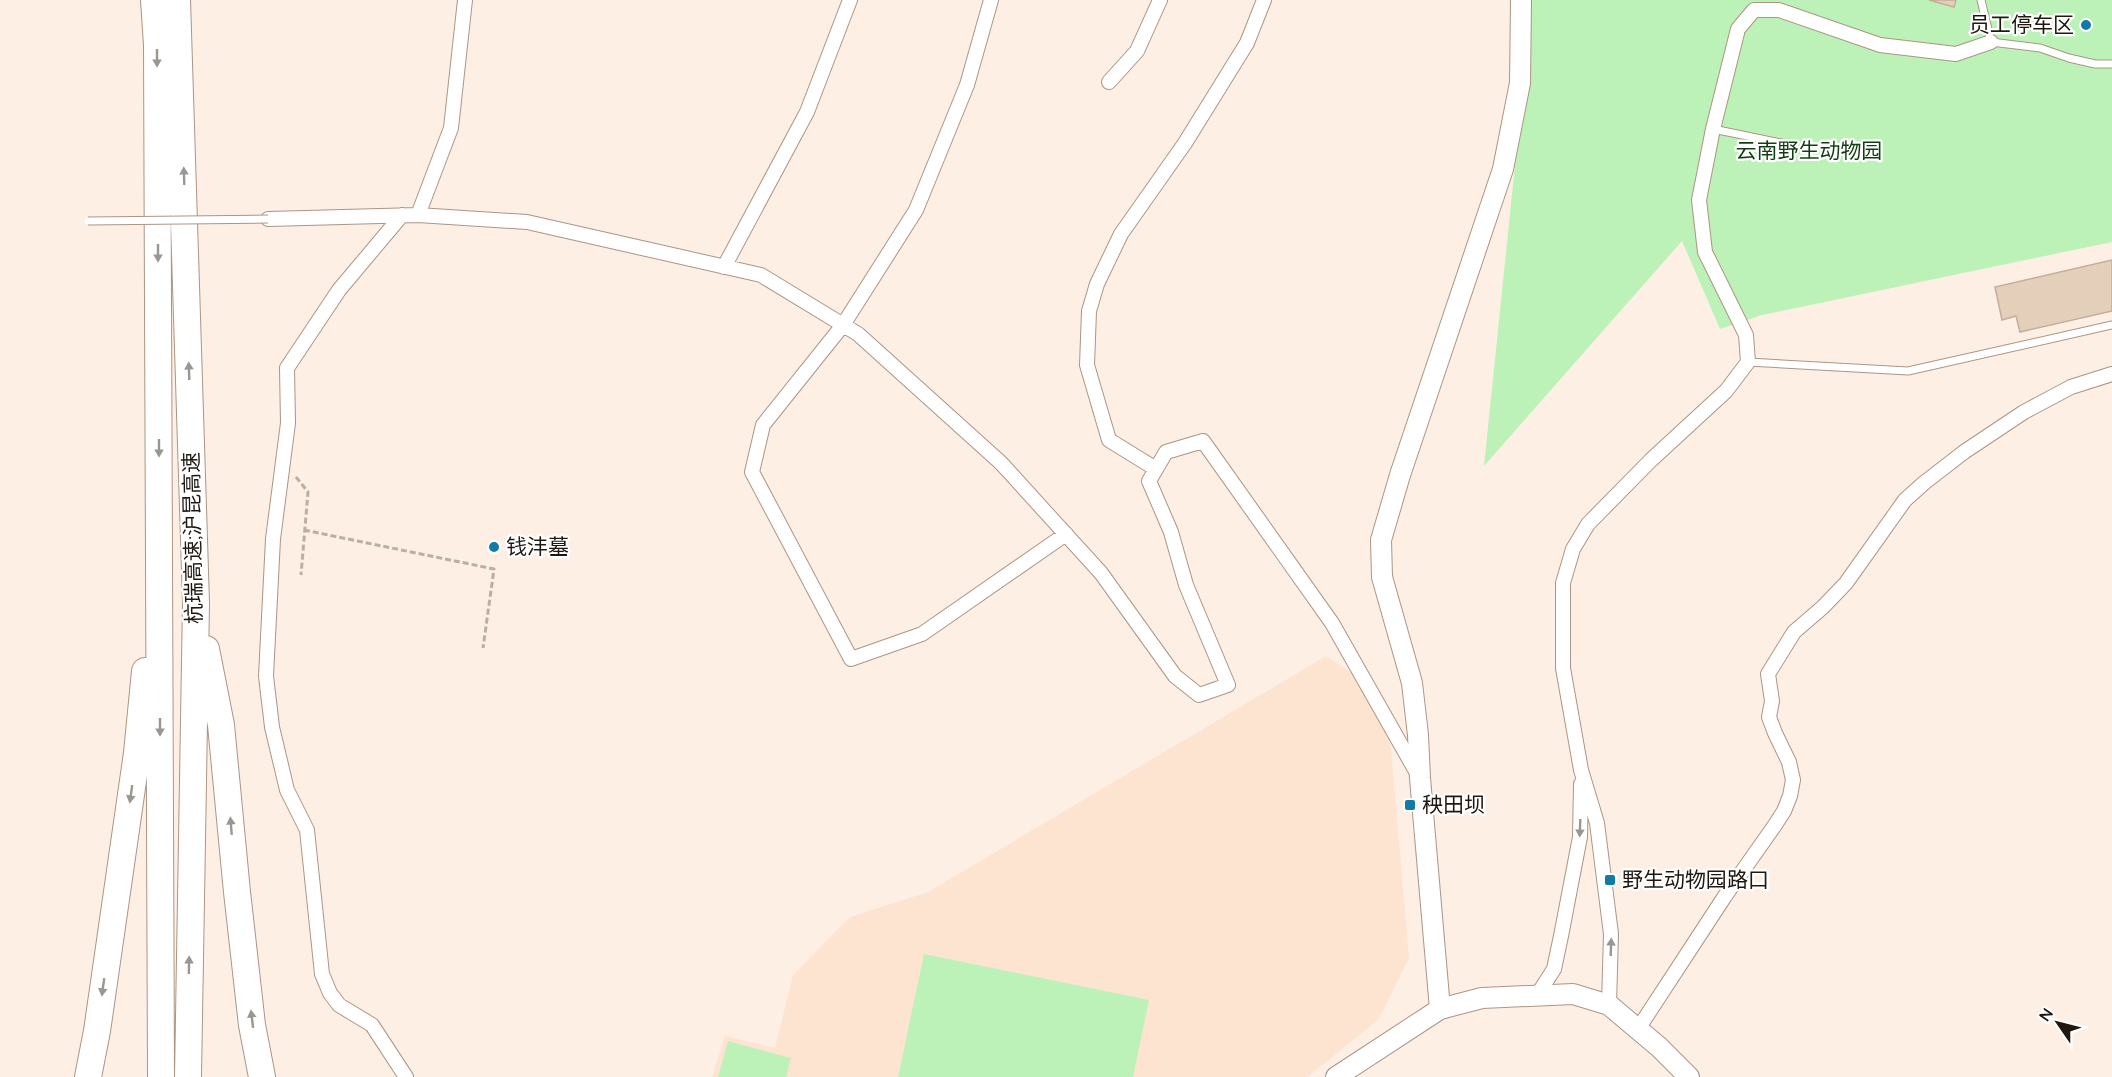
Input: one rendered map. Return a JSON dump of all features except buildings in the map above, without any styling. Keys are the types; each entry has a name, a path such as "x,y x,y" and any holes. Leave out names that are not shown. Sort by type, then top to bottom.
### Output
{"highway":[{"name":"杭瑞高速;沪昆高速","path":"154,0 157,45 160,1077"},
{"name":"杭瑞高速;沪昆高速","path":"177,0 196,603 188,1077"},
{"path":"88,1077 97,1031 137,753 159,527"},
{"path":"196,603 221,724 243,948 252,1025 262,1077"}],"street":[{"path":"418,215 452,128 465,0"},
{"path":"724,267 807,112 850,0"},
{"path":"991,0 967,86 916,210 843,325 763,425 752,472 851,659 922,634 1066,534"},
{"path":"1109,82 1137,51 1160,0"},
{"path":"1156,469 1109,440 1087,365 1089,311 1096,284 1122,234 1185,143 1247,43 1264,0"},
{"path":"1440,1009 1412,683 1382,577 1381,540 1400,475 1503,169 1520,83 1521,0"},
{"path":"1609,1005 1611,934 1597,823 1581,770 1563,668 1563,583 1573,549 1588,524 1651,460 1726,391 1748,362 1746,336 1705,252 1699,200 1713,129 1738,29 1754,5 1779,10 1880,45 1956,54 1991,42"},
{"path":"268,219 418,215 527,222 761,275 858,334 1001,463 1101,573 1175,676 1199,694 1228,685 1186,585 1171,532 1149,481 1166,452 1203,441 1332,623 1420,778"},
{"path":"402,216 339,290 287,368 288,423 273,539 266,676 272,726 287,790 307,830 322,974 330,993 339,1005 372,1025 406,1077"},
{"path":"1638,1029 1784,811 1790,796 1793,780 1790,762 1774,733 1769,717 1772,701 1768,674 1794,632 1846,583 1905,500 1924,483 1964,452 2024,412 2071,387 2112,374"},
{"path":"1538,994 1554,969 1580,837 1581,770"},
{"path":"1336,1077 1440,1009 1482,998 1573,994 1609,1005 1659,1047 1689,1077"}],"lane":[{"path":"1981,0 1991,42 2040,48 2095,64 2112,64"},
{"path":"1713,129 1791,145"},
{"path":"88,221 268,219"},
{"path":"1748,362 1908,371 2112,325"}],"path":[{"path":"284,462 308,492 301,575"},
{"path":"304,530 494,569 483,648"}],"shaded area":[{"path":"1326,656 1358,677 1390,737 1409,958 1379,1019 1308,1077 712,1077 725,1036 775,1048 793,975 850,917 928,892"}],"green space":[{"name":"云南野生动物园","path":"1532,0 2112,0 2112,242 1762,315 1720,329 1682,241 1484,466"},
{"path":"924,954 1149,1000 1133,1077 898,1077"},
{"path":"728,1041 791,1058 786,1077 718,1077"}],"place":[{"name":"员工停车区","path":"2086,25"},
{"name":"钱沣墓","path":"494,547"},
{"name":"秧田坝","path":"1410,805"},
{"name":"野生动物园路口","path":"1610,880"}]}
